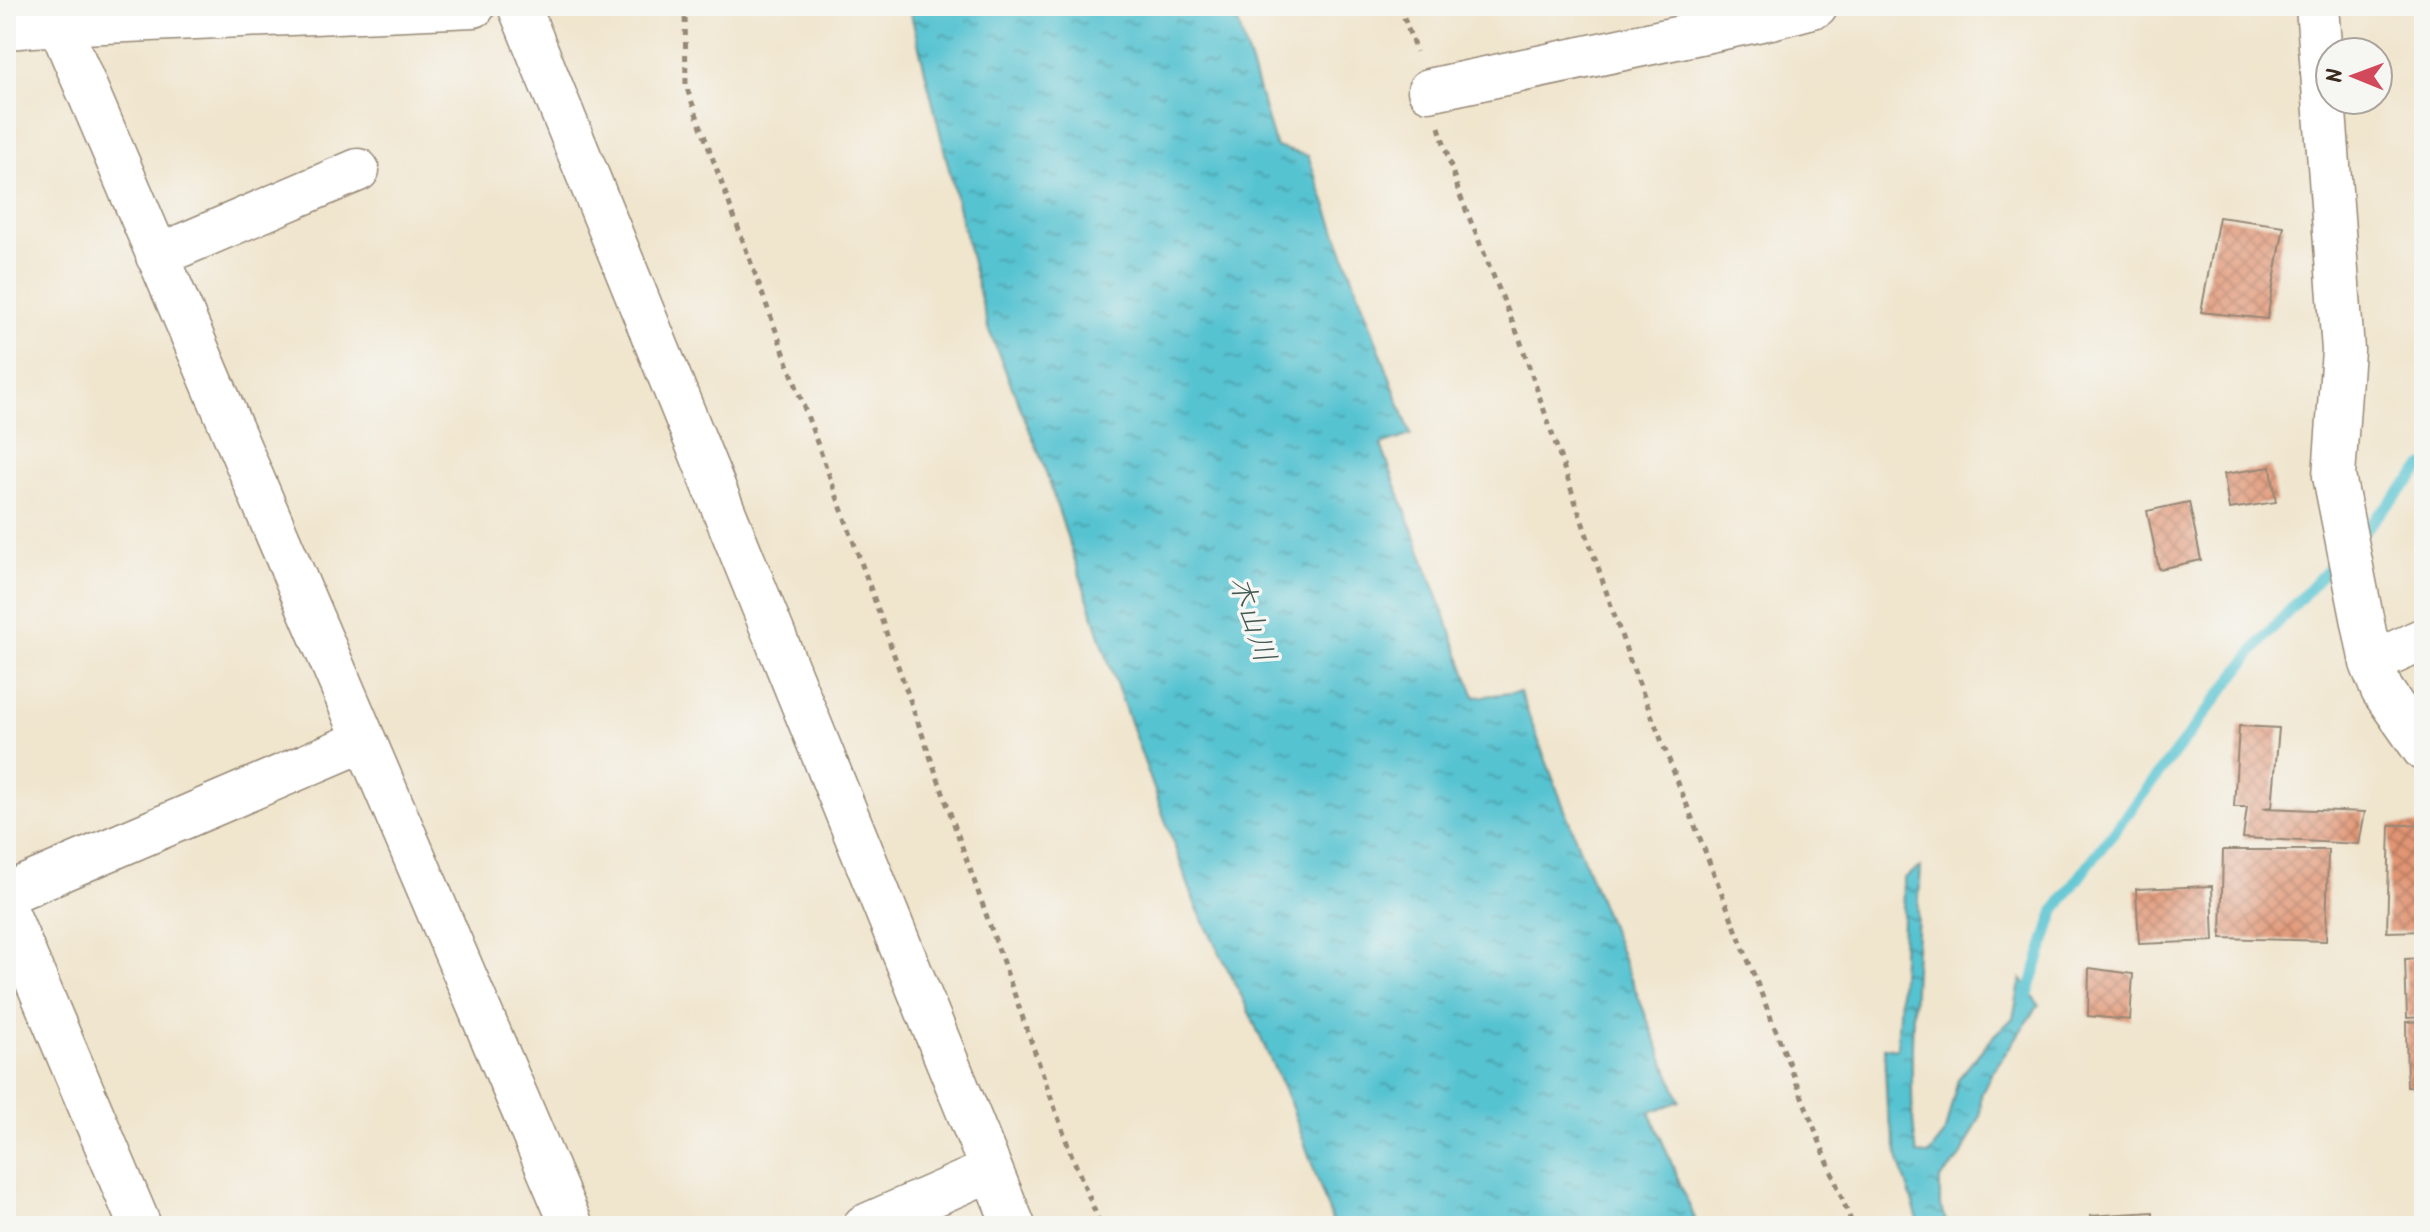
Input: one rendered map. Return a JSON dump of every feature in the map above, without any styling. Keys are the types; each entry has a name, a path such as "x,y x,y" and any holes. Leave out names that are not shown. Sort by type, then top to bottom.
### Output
{"street":[{"path":"6,28 474,6"},
{"path":"519,6 1014,1226"},
{"path":"1429,90 1756,22 1816,6"},
{"path":"2317,6 2343,350 2334,476 2371,663 2382,690 2424,750"},
{"path":"59,24 572,1226"},
{"path":"157,256 358,170"},
{"path":"2371,663 2424,639"},
{"path":"6,894 363,741"},
{"path":"6,909 140,1226"},
{"path":"864,1226 991,1170"}],"path":[{"path":"685,6 686,86 870,588 1070,1151 1101,1226"},
{"path":"1400,6 1459,193 1520,340 1630,661 1853,1226"}],"water":[{"name":"木山川","path":"909,6 1233,6 1276,147 1308,156 1411,435 1381,445 1475,697 1520,692 1680,1101 1650,1112 1698,1226 1334,1226 1291,1105 1196,906 1112,672 1041,458 988,328"},
{"path":"1921,867 1912,1048 1917,1154 1928,1155 1944,1135 1958,1079 1989,1041 2013,1018 2021,979 2039,1005 1991,1074 1981,1095 1980,1117 1960,1158 1940,1179 1940,1206 1948,1226 1920,1226 1899,1160 1887,1108 1884,1047 1897,1049 1904,878"}],"building":[{"path":"2219,217 2284,226 2267,319 2201,312"},
{"path":"2271,467 2276,502 2229,509 2224,474"},
{"path":"2189,502 2201,560 2159,569 2147,511"},
{"path":"2239,726 2279,728 2272,807 2263,808 2365,812 2359,844 2243,838 2247,807 2234,807"},
{"path":"2390,825 2424,825 2424,931 2387,932"},
{"path":"2223,850 2328,850 2326,941 2221,938"},
{"path":"2212,886 2214,941 2139,944 2136,889"},
{"path":"2424,958 2424,1017 2407,1018 2405,959"},
{"path":"2089,968 2133,974 2130,1020 2088,1016"},
{"path":"2424,1021 2424,1087 2407,1087 2406,1022"},
{"path":"2153,1212 2153,1226 2091,1226 2090,1216"}],"waterway":[{"path":"2356,539 2424,466"},
{"path":"2025,1003 2055,910 2263,639 2339,557"}]}
